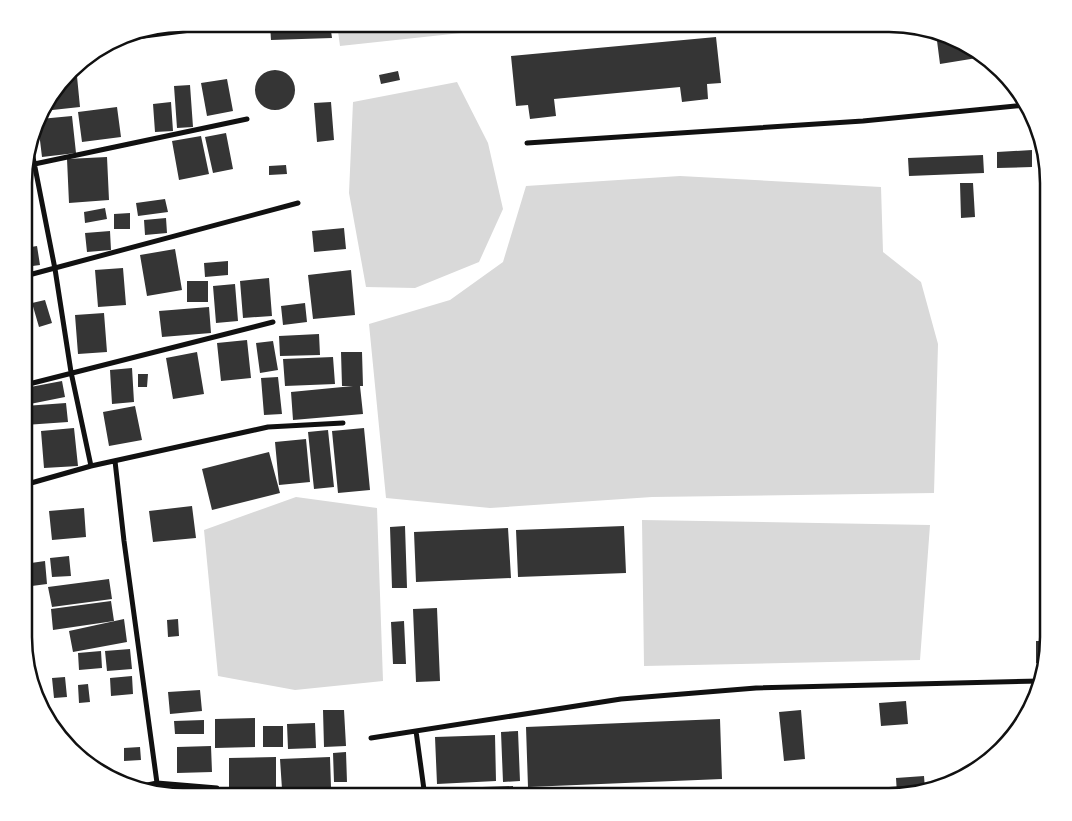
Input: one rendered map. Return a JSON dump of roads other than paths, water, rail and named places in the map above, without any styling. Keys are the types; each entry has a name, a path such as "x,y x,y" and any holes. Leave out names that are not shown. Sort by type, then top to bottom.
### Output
{"street":[{"path":"527,143 853,122 1018,106"},
{"path":"91,466 71,372 55,269 35,164 247,119"},
{"path":"32,274 298,203"},
{"path":"32,383 273,322"},
{"path":"33,483 91,466 268,428 343,423"},
{"path":"115,461 125,551 157,783"},
{"path":"371,738 621,699 756,688 1033,681"},
{"path":"416,731 424,788"},
{"path":"150,785 157,783 217,788"}]}
